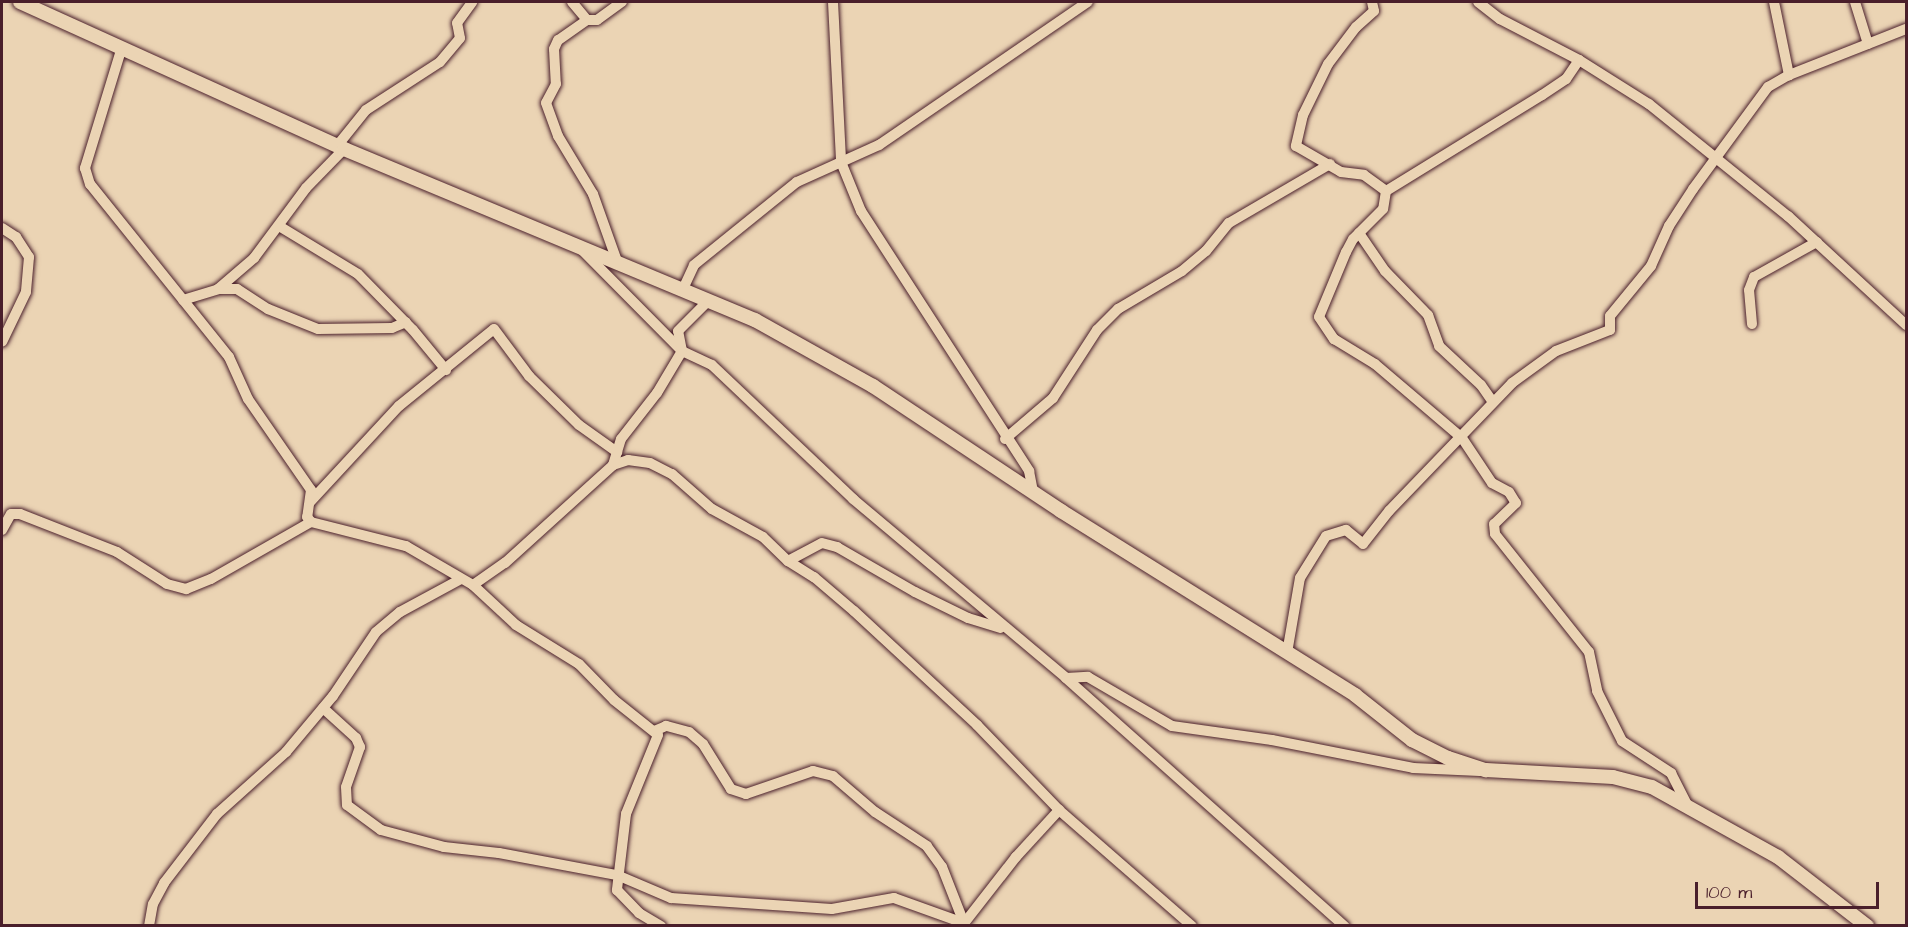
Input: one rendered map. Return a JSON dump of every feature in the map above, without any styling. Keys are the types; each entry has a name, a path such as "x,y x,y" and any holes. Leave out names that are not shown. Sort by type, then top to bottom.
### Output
{"street":[{"path":"20,2 122,46 185,80 340,148 709,300 827,358 1033,492 1355,695 1412,740 1448,758 1486,770"},
{"path":"218,289 254,258 306,188 340,148 366,110 440,62 460,38 457,23 472,2"},
{"path":"572,2 586,20"},
{"path":"616,261 593,194 558,136 546,103 556,84 554,49 558,40 586,20 607,15 622,2"},
{"path":"833,2 841,162 861,211 976,387 1005,439 1029,471 1033,492"},
{"path":"683,289 694,266 723,239 797,182 879,145 1088,2"},
{"path":"1372,2 1374,11 1356,27 1328,64 1298,130 1299,150 1330,164 1341,172 1364,175 1386,191"},
{"path":"1479,2 1500,19 1579,60 1649,104 1717,156 1817,242 1906,325"},
{"path":"1774,2 1789,75"},
{"path":"1855,2 1868,44"},
{"path":"1287,653 1300,578 1326,536 1346,530 1363,544 1389,511 1462,438 1492,400 1550,354 1610,330 1610,316 1652,266 1669,226 1758,98 1789,75 1906,31"},
{"path":"122,46 85,168 90,184 229,357 248,399 311,490 307,518 310,522"},
{"path":"1579,60 1566,79 1400,179 1386,191 1383,209 1359,233 1333,278 1319,317 1334,339 1375,364 1462,438 1492,483 1505,487 1516,503 1492,527 1588,652 1598,691 1622,741 1671,773 1687,804"},
{"path":"1005,439 1053,398 1097,330 1118,309 1182,271 1206,251 1228,223 1330,164"},
{"path":"279,226 358,273 406,322 446,370"},
{"path":"2,228 16,237 29,257 26,292 2,342"},
{"path":"1359,233 1385,271 1428,315 1439,346 1481,385 1492,400"},
{"path":"1752,324 1749,290 1754,276 1817,242"},
{"path":"577,244 682,351 712,366 853,499 1066,678 1344,926"},
{"path":"183,300 218,289 237,289 268,309 318,329 392,328 406,322"},
{"path":"613,465 621,439 657,393 682,351 678,331 709,300"},
{"path":"308,504 399,406 494,330 530,376 562,409 617,452"},
{"path":"473,585 505,563 613,465 628,460 672,474 712,509 763,537 788,561 814,576 977,725 1059,810 1192,926"},
{"path":"2,530 11,514 20,514 117,552 167,584 186,589 211,579 310,522 406,546 473,585 516,625 579,664 614,700 658,735 654,750 626,814 617,890 626,902 661,926"},
{"path":"788,561 822,543 837,547 968,618 1006,629"},
{"path":"150,926 153,904 164,883 217,814 272,766 323,708 376,632 400,612 461,579"},
{"path":"1066,678 1089,677 1172,726 1272,740 1413,768 1613,777 1652,787 1687,804 1778,857 1867,926"},
{"path":"323,708 357,738 360,747 346,788 347,806 381,830 444,847 499,853 617,875 671,898 832,909 894,898 963,924"},
{"path":"654,731 666,726 689,732 703,744 722,779 731,789 746,794 813,771 833,776 874,812 927,846 942,867 963,924"},
{"path":"963,924 1059,810"}]}
